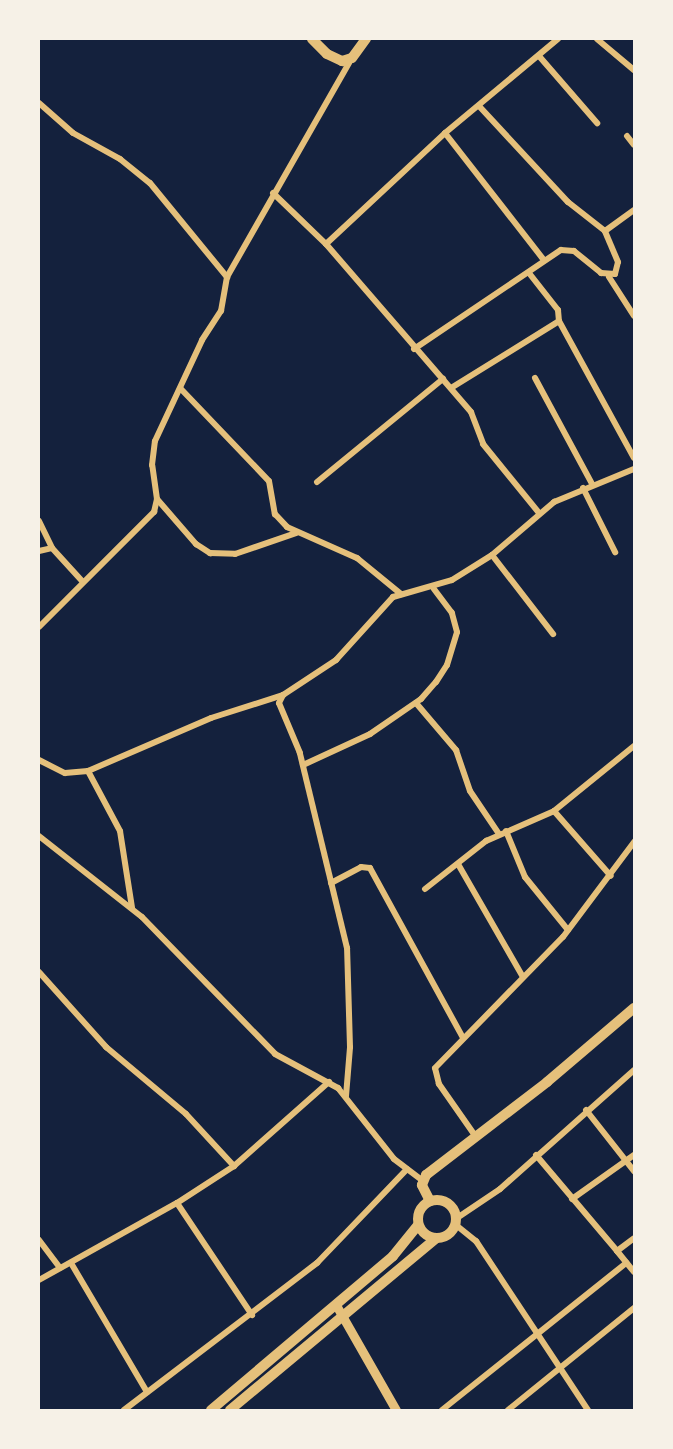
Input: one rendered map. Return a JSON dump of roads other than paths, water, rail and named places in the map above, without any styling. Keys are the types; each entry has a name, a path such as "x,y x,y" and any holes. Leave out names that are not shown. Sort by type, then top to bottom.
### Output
{"main road":[{"path":"312,39 327,54 342,61 352,58 366,39"},
{"path":"430,1201 422,1180 634,1008"},
{"path":"211,1410 393,1256 418,1225 418,1214 430,1201 445,1201 454,1209 456,1222 450,1234 435,1239 230,1410"},
{"path":"418,1225 435,1239"}],"street":[{"path":"326,244 445,133 558,39"},
{"path":"597,39 634,70"},
{"path":"539,56 597,123"},
{"path":"39,627 82,581 146,524 157,499 152,452 202,340 221,311 227,277 352,58"},
{"path":"39,103 74,133 120,159 150,183 227,277"},
{"path":"479,106 568,202 605,231 618,262 618,269 609,277"},
{"path":"445,133 544,260"},
{"path":"627,136 634,145"},
{"path":"273,193 326,244 451,388 477,420 483,444 539,513"},
{"path":"605,231 634,210"},
{"path":"414,348 529,273 544,260 567,248 609,277 634,316"},
{"path":"529,273 558,310 560,321 634,458"},
{"path":"451,388 560,321"},
{"path":"535,378 592,484"},
{"path":"317,482 443,379"},
{"path":"182,389 269,481 275,514 296,533 357,558 401,594"},
{"path":"39,760 65,772 88,771 211,718 283,695 336,660 377,610 401,594 434,589 492,555 539,513 583,488 634,469"},
{"path":"583,488 615,552"},
{"path":"157,499 196,544 210,553 235,554 296,533"},
{"path":"39,521 52,548 82,581"},
{"path":"39,551 52,548"},
{"path":"492,555 553,634"},
{"path":"303,765 354,744 416,703 447,665 457,632 452,614 434,589"},
{"path":"283,695 280,710 303,765 348,961 350,1047 346,1096"},
{"path":"416,703 456,750 470,791 502,832 525,877 568,930"},
{"path":"425,889 502,832 554,811 634,746"},
{"path":"88,771 120,831 132,909"},
{"path":"554,811 611,876"},
{"path":"39,837 132,909 275,1054 292,1066 329,1082 346,1096 381,1144 422,1180"},
{"path":"476,1137 435,1074 435,1068 568,930 611,876 634,842"},
{"path":"458,864 523,977"},
{"path":"331,884 361,867 370,868 464,1038"},
{"path":"39,972 106,1047 186,1114 234,1166"},
{"path":"588,1410 563,1369 537,1334 476,1241 456,1222 500,1189 586,1110 634,1070"},
{"path":"39,1280 177,1203 234,1166 329,1082"},
{"path":"586,1110 634,1171"},
{"path":"536,1155 634,1272"},
{"path":"572,1199 634,1155"},
{"path":"124,1410 252,1315 324,1257 407,1169"},
{"path":"177,1203 252,1315"},
{"path":"617,1251 634,1238"},
{"path":"39,1240 60,1268"},
{"path":"71,1263 147,1392"},
{"path":"442,1410 626,1263"},
{"path":"336,1305 396,1410"},
{"path":"508,1410 563,1369 634,1308"}]}
